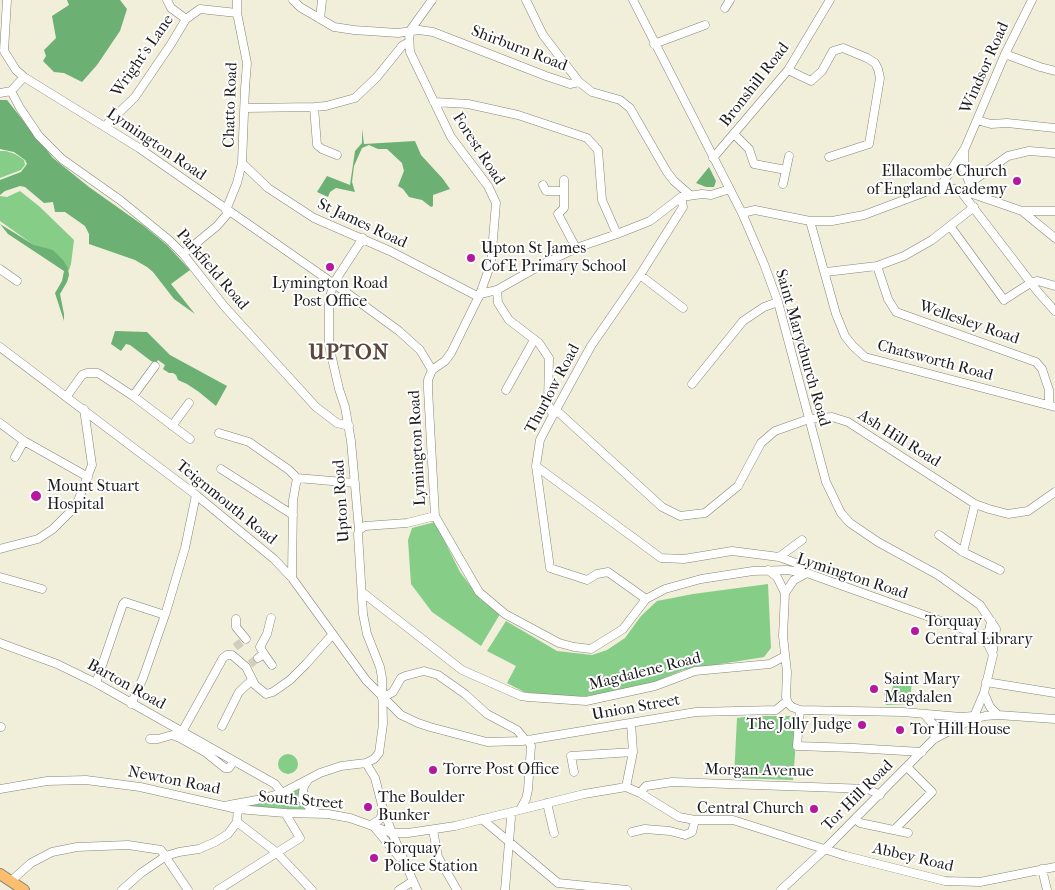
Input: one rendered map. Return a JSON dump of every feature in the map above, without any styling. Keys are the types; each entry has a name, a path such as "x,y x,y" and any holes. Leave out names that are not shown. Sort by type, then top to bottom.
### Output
{"main road":[{"path":"0,874 24,890"}],"street":[{"name":"Lymington Road","path":"7,0 4,51 16,70 24,77 139,148 398,331 420,350 432,370 428,380 428,389 435,516 479,592 505,614 559,643 592,649 623,629 646,599 665,589 726,574 787,570 807,573 963,629 980,638 992,650"},
{"path":"167,0 170,8 186,19"},
{"name":"Chatto Road","path":"228,211 242,163 247,63 237,13 237,0"},
{"name":"Shirburn Road","path":"293,0 300,7 334,27 354,30 409,32 419,30 433,32 570,84 579,82 592,92 614,97 627,104 667,172 690,195"},
{"path":"320,20 322,0"},
{"path":"409,32 432,0"},
{"path":"526,0 543,35 579,82"},
{"name":"Saint Marychurch Road","path":"633,0 742,213 778,302 826,482 841,513 850,523 878,542 959,589 980,605 992,621"},
{"path":"725,8 730,0"},
{"name":"Bronshill Road","path":"713,158 788,70 830,0"},
{"name":"Windsor Road","path":"939,189 965,148 1032,0"},
{"name":"Wright's Lane","path":"105,126 135,97 186,19 200,9 237,13"},
{"path":"654,44 705,25"},
{"name":"Forest Road","path":"409,32 410,52 451,137 488,186 496,202 490,263 479,295 451,353 445,361 432,370"},
{"path":"244,108 326,106 355,98 378,77 402,46 409,42"},
{"path":"788,70 811,81 822,71 833,52 843,48 867,58 875,63 878,69 880,78 869,144 829,157"},
{"path":"1006,54 1055,71"},
{"path":"0,93 11,91 24,77"},
{"name":"Parkfield Road","path":"11,91 39,136 62,159 142,218 184,254 219,300 316,407 337,423 349,426"},
{"path":"434,102 468,104 518,115 587,138 598,150 602,200 617,234"},
{"path":"314,107 318,145 322,149 337,155"},
{"path":"977,120 991,124 1007,123 1055,128"},
{"path":"734,134 749,149 754,164 786,170"},
{"name":"Windsor Road","path":"965,148 964,169 973,194"},
{"path":"970,183 1008,156 1029,151 1055,154"},
{"path":"783,184 789,156"},
{"name":"St James Road","path":"242,163 268,188 314,218 362,238 479,295"},
{"path":"564,180 564,208 558,214 576,248"},
{"path":"542,185 546,191 564,190"},
{"path":"479,295 497,290 576,248 650,221 682,197 711,195 730,189"},
{"path":"742,213 755,210 810,221 832,221 864,215 939,189 959,189 1022,211 1055,211"},
{"path":"959,189 1038,292 1055,311"},
{"name":"Thurlow Road","path":"646,599 608,572 597,574 587,580 550,568 536,466 540,440 554,412 591,346 640,275 682,207 682,197"},
{"path":"826,272 877,266 913,252 974,207"},
{"path":"184,254 217,226 228,211"},
{"path":"1022,211 1055,238"},
{"name":"Chatsworth Road","path":"810,221 826,272 836,314 845,336 865,356 1052,406"},
{"path":"950,226 1004,300 1032,282 1038,281 1055,286"},
{"name":"Upton Road","path":"362,238 332,284 328,303 329,345 349,426 367,634 380,667 382,678 383,724 379,753 374,759 366,763"},
{"name":"Wellesley Road","path":"877,266 888,299 896,312 1036,362 1042,369 1052,406"},
{"path":"0,269 17,281"},
{"path":"640,275 683,308"},
{"path":"497,290 498,303 509,320 539,343 549,358 548,404 554,412"},
{"path":"692,384 744,321 764,307 778,302"},
{"path":"506,390 534,340"},
{"name":"Teignmouth Road","path":"0,347 196,495 274,559 292,578 366,680 401,715 430,727 487,742"},
{"path":"133,396 155,366"},
{"path":"67,396 82,375 93,372 98,373 133,396 190,440"},
{"path":"172,426 189,403"},
{"path":"0,549 38,539 53,529 76,506 92,465 84,409"},
{"name":"Ash Hill Road","path":"554,412 662,507 680,516 705,513 738,486 761,443 775,431 809,419 832,417 848,422 975,504 1008,514 1021,513 1034,508 1055,492"},
{"path":"0,423 24,441 88,477"},
{"path":"219,433 249,442 289,470 297,478 355,483"},
{"path":"15,458 24,441"},
{"path":"536,466 660,558 684,559 732,551 779,557 796,563 807,573 794,580 785,593"},
{"path":"222,469 293,515"},
{"path":"292,578 293,500 297,478"},
{"path":"131,704 143,678 165,613 185,548 196,495"},
{"path":"963,552 975,504"},
{"path":"359,530 365,526 407,523 435,516"},
{"path":"939,535 963,552 1000,570"},
{"path":"779,557 802,540"},
{"path":"768,570 777,577 785,593 783,636 788,703 800,710 936,714 956,717 998,715 1055,718"},
{"path":"0,577 42,588"},
{"name":"Magdalene Road","path":"362,592 462,670 521,696 586,701 655,686 695,671 770,664 785,656"},
{"path":"96,683 125,602 165,613"},
{"path":"270,618 260,647 261,656 272,665"},
{"path":"236,619 236,627 246,639"},
{"path":"980,638 989,631 992,621"},
{"path":"973,717 984,693 993,655 992,650 996,629 992,621"},
{"path":"182,732 223,658 227,655 234,651 248,666 254,685 266,694 273,692 290,680 332,635"},
{"name":"Barton Road","path":"0,643 56,664 96,683 275,784 282,793"},
{"path":"382,698 392,692 401,678 424,671 438,675 465,694 487,714 517,730 531,746 528,790 521,808"},
{"path":"222,726 239,692 252,680"},
{"path":"986,682 1055,693"},
{"path":"984,693 990,707 998,715"},
{"name":"Union Street","path":"487,742 525,741 696,712 776,710 788,703"},
{"path":"800,710 797,746 922,752"},
{"path":"924,714 933,724 935,730 934,739"},
{"path":"383,724 390,716 401,715"},
{"name":"Tor Hill Road","path":"392,833 433,830 547,802 607,789 626,788 640,793 679,817 695,820 733,820 824,850 934,739 973,717"},
{"path":"626,788 633,752 630,722"},
{"name":"Barton Road","path":"150,738 158,739 172,735 205,752 225,768 229,768 234,761"},
{"path":"574,772 571,756 633,752"},
{"path":"366,763 375,778 392,833 417,890"},
{"name":"Newton Road","path":"0,789 47,780 86,780 140,787 224,806 238,806 282,793 309,778 341,766 366,763"},
{"path":"894,830 932,792 907,767"},
{"path":"309,778 301,796 308,806 316,812"},
{"name":"Morgan Avenue","path":"640,793 646,786 672,782 868,789 880,795"},
{"path":"547,802 554,833"},
{"path":"382,805 382,815 373,826 405,864"},
{"path":"122,890 135,877 166,856 207,846 228,834 238,822 238,806"},
{"name":"South Street","path":"238,806 285,813 316,812 350,818 392,833"},
{"path":"218,890 300,838 285,813"},
{"path":"505,890 511,818"},
{"path":"482,819 509,840 556,886 627,890"},
{"path":"855,819 860,823 908,833"},
{"path":"632,832 645,829 670,831 685,835 692,832 695,820"},
{"path":"238,822 276,852 312,890"},
{"path":"433,830 438,857 457,890"},
{"path":"10,880 31,863 52,852 77,847 128,845 158,849 166,856 188,890"},
{"path":"781,890 824,850"},
{"name":"Abbey Road","path":"824,850 945,881 960,883 980,882 1055,867"},
{"path":"1042,869 1047,890"},
{"path":"399,890 413,880"},
{"path":"944,890 945,881"}],"green space":[{"path":"67,0 120,0 127,9 120,31 97,65 82,82 64,73 54,72 43,61 46,56 44,50 56,38 52,16 69,5"},
{"path":"0,100 7,100 53,158 89,187 144,226 167,245 190,270 171,284 195,314 174,299 147,267 135,260 89,244 89,234 85,226 65,212 55,212 53,202 44,203 25,187 20,186 5,191 0,195 0,180 21,172 27,164 25,160 14,152 0,149"},
{"path":"362,129 364,144 415,141 421,155 450,189 433,195 433,206 431,207 422,200 409,197 398,186 404,171 402,163 387,149 378,149 369,145 362,148 354,166 352,182 355,192 336,188 330,192 328,197 317,192 327,176 350,185 355,151 362,143"},
{"path":"0,151 15,154 24,160 25,165 21,170 0,178"},
{"path":"709,167 716,181 714,187 706,187 696,183"},
{"path":"20,191 40,207 74,240 69,270 0,221 0,196 7,197"},
{"path":"0,224 34,245 53,250 63,260 68,268 69,275 60,294 64,321 55,293 62,281 64,271 8,234"},
{"path":"115,331 147,332 170,355 227,386 216,406 199,392 178,380 176,375 163,369 165,365 158,360 156,363 151,361 130,345 126,344 121,351 111,344"},
{"path":"435,522 460,572 480,599 500,614 481,646 432,612 411,584 408,540 412,528"},
{"path":"768,584 771,648 764,657 683,670 642,687 587,696 556,696 524,692 507,683 516,666 487,651 506,621 557,651 592,655 607,650 625,638 641,616 657,601"},
{"path":"889,678 912,679 910,704 886,705 884,693 891,692 893,686"},
{"path":"796,716 797,728 793,780 734,778 737,718"},
{"path":"288,754 295,757 298,764 295,771 288,774 281,771 278,764 281,757"},
{"path":"309,778 301,796 316,812 237,809"}],"tunnel":[{"path":"235,647 246,639"},
{"path":"250,664 258,658"}],"place":[{"name":"Ellacombe Church of England Academy","path":"1017,181"},
{"name":"Upton St James CofE Primary School","path":"471,258"},
{"name":"Lymington Road Post Office","path":"330,267"},
{"name":"Mount Stuart Hospital","path":"36,496"},
{"name":"Torquay Central Library","path":"915,631"},
{"name":"Saint Mary Magdalen","path":"874,689"},
{"name":"The Jolly Judge","path":"862,725"},
{"name":"Tor Hill House","path":"900,730"},
{"name":"Torre Post Office","path":"433,770"},
{"name":"The Boulder Bunker","path":"368,807"},
{"name":"Central Church","path":"814,809"},
{"name":"Torquay Police Station","path":"374,858"}],"district":[{"name":"UPTON","path":"349,354"}]}
